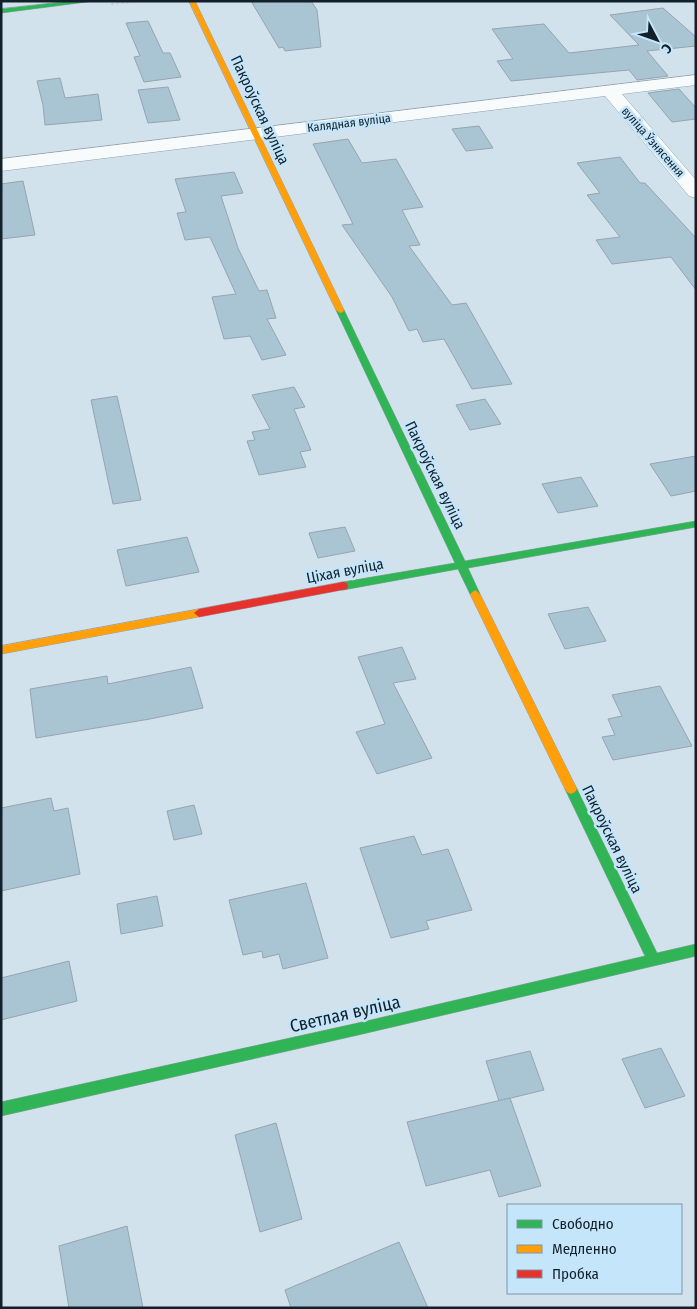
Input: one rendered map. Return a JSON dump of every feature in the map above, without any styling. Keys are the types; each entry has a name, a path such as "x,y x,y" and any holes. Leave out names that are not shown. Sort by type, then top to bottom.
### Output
{"street":[{"path":"1,11 91,1"},
{"name":"Пакроўская вуліца","path":"192,1 461,564 654,960"},
{"name":"Калядная вуліца","path":"1,165 696,80"},
{"name":"вуліца Ўзнясення","path":"610,92 696,192"},
{"name":"Ціхая вуліца","path":"1,650 461,564 696,524"},
{"name":"Светлая вуліца","path":"1,1109 358,1030 696,950"}],"building":[{"path":"251,1 311,1 317,10 321,47 285,51 283,47 279,48"},
{"path":"663,8 696,37 696,46 647,51 668,76 637,80 629,70 511,81 497,61 513,59 492,29 544,24 569,53 639,45 610,15"},
{"path":"148,21 163,53 170,53 181,77 144,82 134,57 140,56 126,23"},
{"path":"60,78 65,98 98,94 102,120 45,125 43,105 37,81"},
{"path":"168,87 180,120 148,123 138,90"},
{"path":"679,89 696,108 696,119 672,122 648,93"},
{"path":"479,126 493,148 466,151 452,129"},
{"path":"348,139 362,163 396,159 423,207 402,210 420,245 409,246 452,305 466,303 512,384 472,389 444,339 423,342 417,329 409,331 392,297 342,225 353,224 313,144"},
{"path":"620,157 640,183 645,183 696,238 696,290 671,257 612,264 596,240 620,237 587,195 600,193 577,163"},
{"path":"234,172 243,193 221,196 238,248 259,291 267,290 276,318 267,319 286,355 262,360 250,336 224,339 212,297 236,294 210,237 185,240 177,213 186,212 175,179"},
{"path":"23,181 35,235 1,239 1,184"},
{"path":"294,387 305,407 294,409 311,450 300,452 306,467 259,475 247,441 255,440 252,432 270,429 252,395"},
{"path":"117,396 141,500 113,504 91,400"},
{"path":"485,399 501,424 470,430 456,405"},
{"path":"696,456 696,491 671,496 650,464"},
{"path":"581,477 598,506 558,513 542,484"},
{"path":"345,527 355,551 318,558 309,533"},
{"path":"187,537 199,572 126,586 117,550"},
{"path":"588,607 606,641 565,649 548,614"},
{"path":"402,647 416,679 393,683 432,758 377,774 356,732 385,724 358,657"},
{"path":"191,667 203,708 36,738 30,689 107,676 108,684"},
{"path":"660,686 692,746 613,760 602,737 615,735 608,719 622,716 612,695"},
{"path":"51,798 54,811 68,808 80,874 1,891 1,808"},
{"path":"194,805 202,834 174,840 167,811"},
{"path":"414,836 422,855 448,849 472,910 426,921 429,929 391,938 360,848"},
{"path":"306,883 328,958 283,969 279,954 263,958 262,951 243,955 229,900"},
{"path":"157,896 163,926 121,934 117,904"},
{"path":"69,961 77,1001 1,1020 1,978"},
{"path":"661,1048 685,1096 645,1108 622,1059"},
{"path":"530,1051 544,1090 499,1101 486,1061"},
{"path":"510,1098 541,1186 499,1197 490,1170 426,1186 407,1122"},
{"path":"276,1123 302,1219 260,1232 235,1135"},
{"path":"127,1226 143,1308 69,1308 59,1246"},
{"path":"399,1242 428,1308 291,1308 285,1290"}],"traffic: fast":[{"path":"1,11 91,1"},
{"path":"340,310 475,594"},
{"path":"343,586 696,524"},
{"path":"571,789 654,960"},
{"path":"1,1109 358,1029 696,950"}],"traffic: slow":[{"path":"192,1 340,310"},
{"path":"475,594 571,789"},
{"path":"1,650 199,613"}],"traffic: jam":[{"path":"199,613 343,586"}]}
